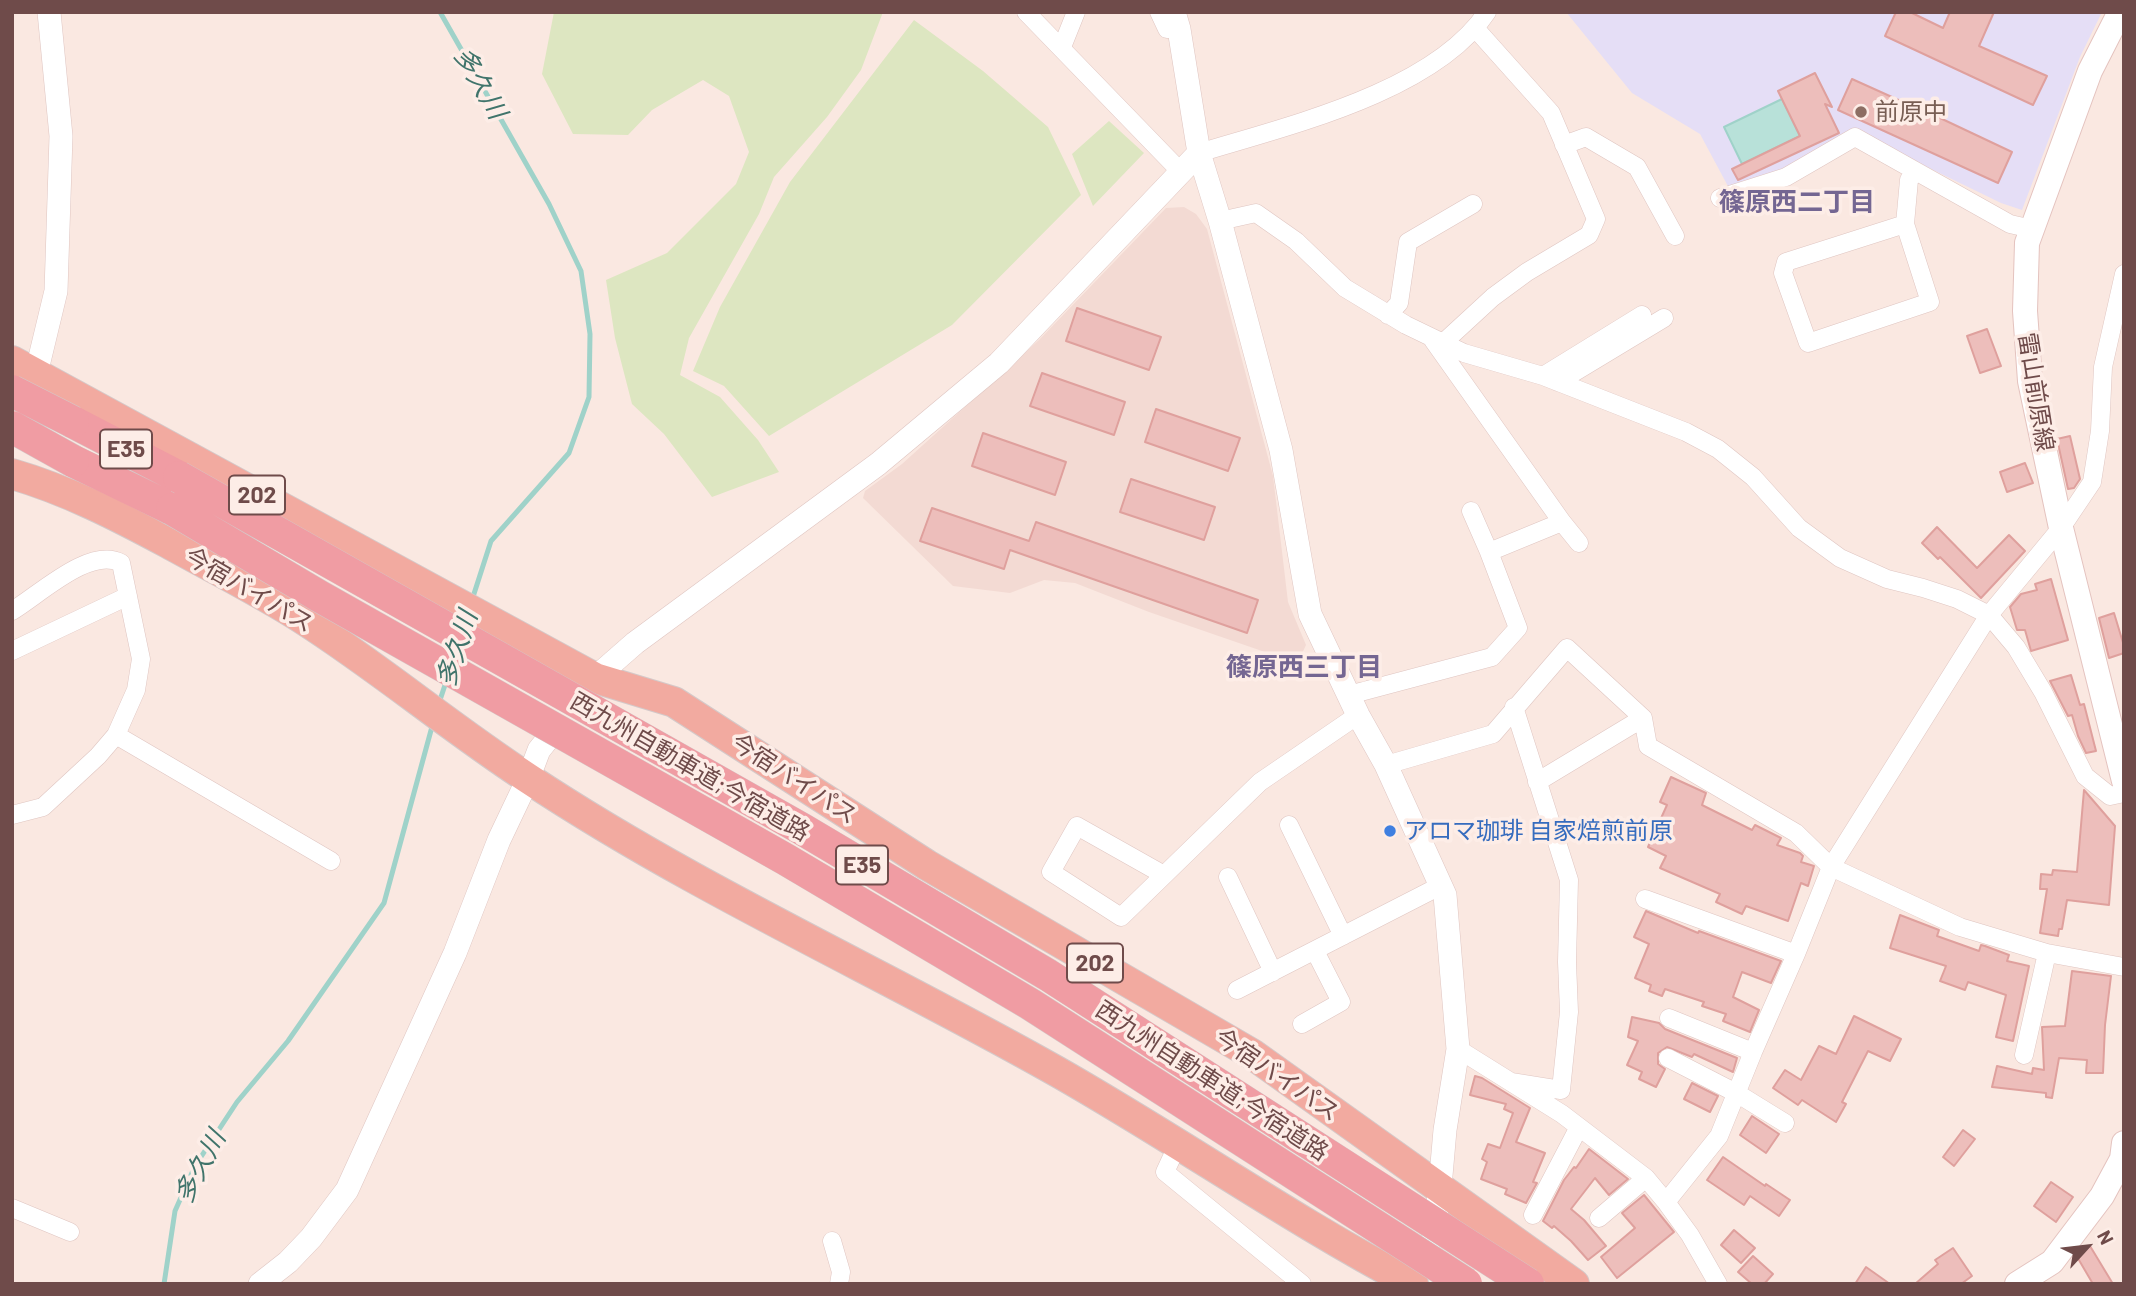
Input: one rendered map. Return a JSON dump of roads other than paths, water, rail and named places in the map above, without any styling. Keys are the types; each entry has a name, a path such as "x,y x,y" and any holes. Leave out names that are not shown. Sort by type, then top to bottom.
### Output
{"highway":[{"name":"西九州自動車道;今宿道路","path":"20,375 73,422 179,477 802,829 1048,975 1528,1284"},
{"name":"今宿バイパス","path":"20,375 429,588 595,678 674,702 927,865 1252,1054 1574,1284"},
{"name":"西九州自動車道;今宿道路","path":"12,427 172,509 319,596 785,859 1030,1004 1466,1284"},
{"name":"今宿バイパス","path":"12,474 48,484 126,520 241,582 302,619 407,691 528,779 701,882 1057,1072 1352,1252 1413,1284"}],"main road":[{"name":"雷山前原線","path":"2120,18 2090,71 2027,243 2025,311 2030,381 2061,528 2120,747 2124,781"},
{"path":"2017,1284 2052,1262 2102,1196 2123,1154"}],"street":[{"path":"20,375 56,291 61,136 49,12"},
{"path":"1026,12 1181,172"},
{"path":"1062,47 1076,12"},
{"path":"1159,12 1167,29 1177,20"},
{"path":"595,678 635,643 878,464 999,363 1199,153 1343,107 1400,82 1446,55 1488,12"},
{"path":"1177,20 1199,153 1220,221 1281,450 1310,614 1353,705 1386,765 1445,895 1458,1049 1425,1284"},
{"path":"1437,340 1527,272 1589,235 1596,219 1551,113 1475,28"},
{"path":"1564,145 1586,136 1637,167 1675,236"},
{"path":"1720,198 1786,177 1856,137 2010,224 2032,229"},
{"path":"1905,224 1786,262 1783,272 1808,343 1930,302 1905,224 1909,180 1915,171"},
{"path":"1388,315 1399,303 1408,242 1473,204"},
{"path":"1220,221 1256,213 1296,242 1345,288 1388,315 1464,353 1551,379 1664,422 1718,450 1753,477 1798,528 1840,558 1887,579 1946,596 1990,615 2016,647 2043,692 2085,776 2110,796 2124,793"},
{"path":"1666,1202 1720,1136 1831,867 1990,615 2061,528 2092,482 2100,431 2103,367 2124,274"},
{"path":"1551,379 1642,315"},
{"path":"1551,379 1664,318"},
{"path":"1437,340 1579,543"},
{"path":"1164,874 1077,826 1051,872 1121,917 1260,782 1353,705 1492,657 1518,628 1472,511"},
{"path":"1489,552 1562,522"},
{"path":"12,611 77,566 114,558 121,563 141,659 136,690 116,735 99,756 43,807 12,815"},
{"path":"12,651 128,596"},
{"path":"1386,765 1493,734 1567,648 1643,718 1648,746 1796,834 1831,867 1960,927 2047,953 2124,967"},
{"path":"1511,1082 1560,1090 1569,1012 1569,880 1514,707"},
{"path":"1537,782 1643,718"},
{"path":"116,735 331,861"},
{"path":"260,1284 288,1262 311,1238 347,1190 455,953 499,840 539,750 547,740"},
{"path":"1289,825 1343,936"},
{"path":"1228,877 1273,972"},
{"path":"1237,990 1440,886"},
{"path":"1645,899 1797,954"},
{"path":"1302,1024 1341,1003 1315,951"},
{"path":"2024,1055 2047,953"},
{"path":"1669,1018 1754,1052"},
{"path":"1458,1049 1579,1128 1646,1178 1690,1236 1718,1284"},
{"path":"1668,1058 1738,1094 1785,1123"},
{"path":"1533,1215 1579,1128"},
{"path":"1178,1144 1166,1172 1302,1284"},
{"path":"1599,1218 1646,1178"},
{"path":"12,1208 69,1232"},
{"path":"832,1241 841,1272 839,1284"}],"water":[{"path":"1782,99 1800,136 1742,164 1724,127"}],"waterway":[{"name":"多久川","path":"440,12 549,204 581,271 590,334 589,397 569,453 491,541 472,600"},
{"name":"多久川","path":"439,703 447,679"},
{"name":"多久川","path":"164,1284 175,1211 195,1166 237,1102 288,1041 384,903 433,723"}],"place":[{"name":"前原中","path":"1861,112"},
{"name":"アロマ珈琲 自家焙煎前原","path":"1390,831"}],"district":[{"name":"篠原西二丁目","path":"1797,202"},
{"name":"篠原西三丁目","path":"1304,667"}]}
